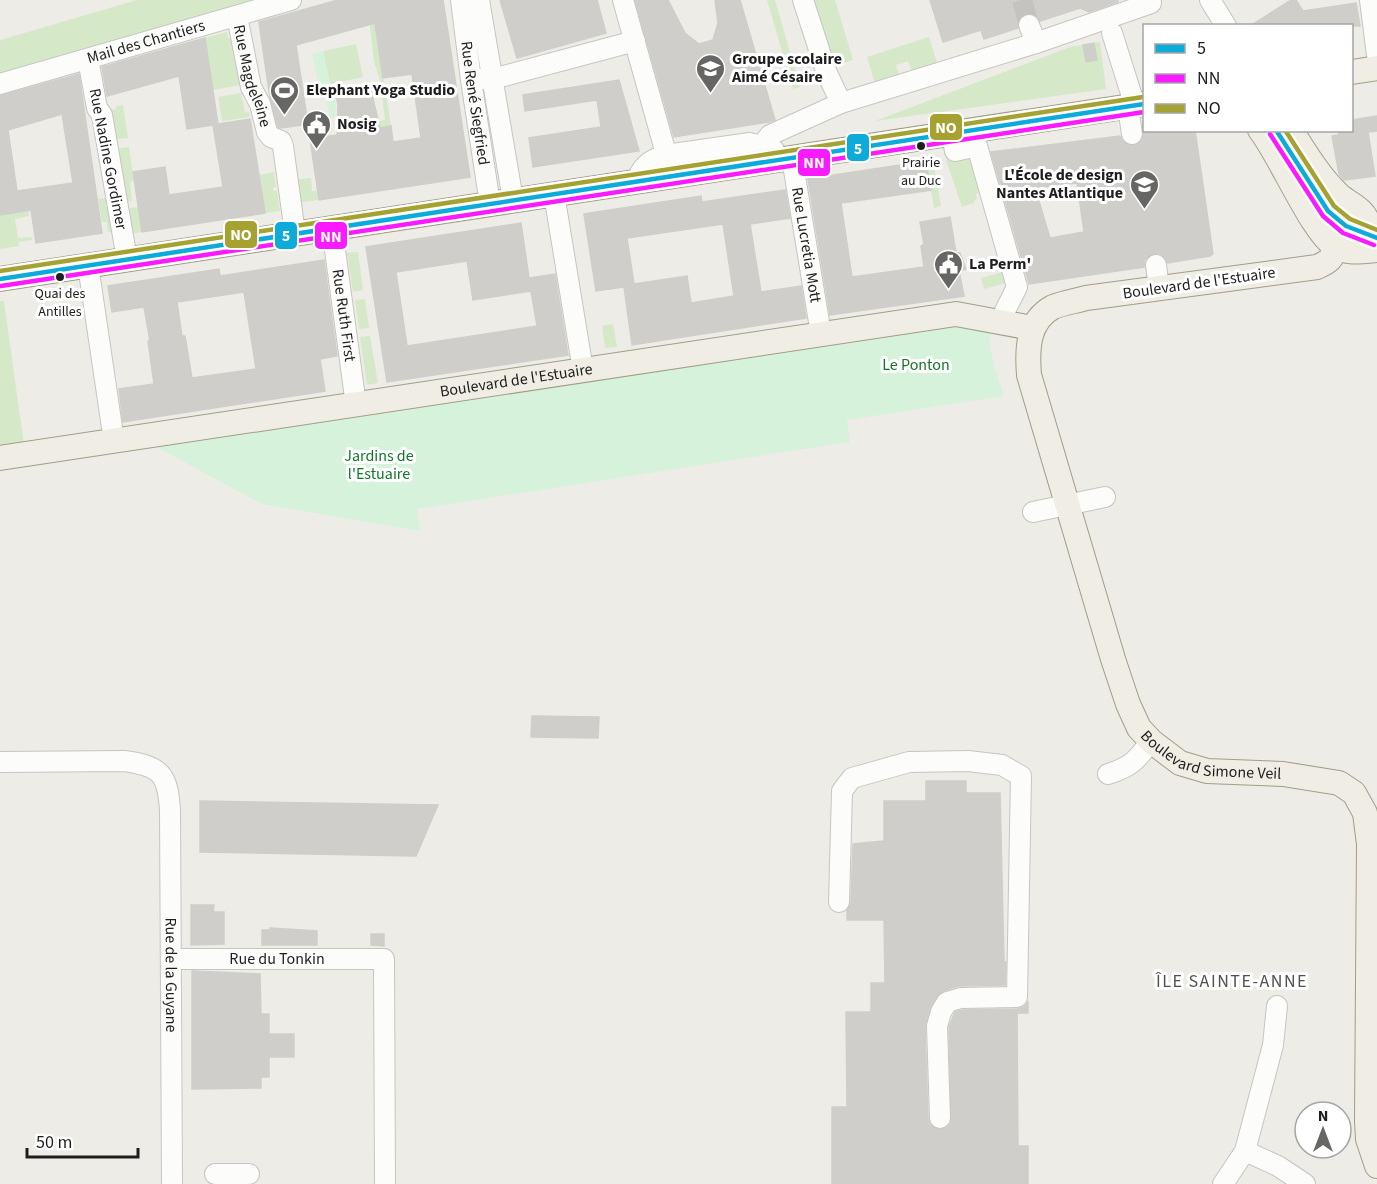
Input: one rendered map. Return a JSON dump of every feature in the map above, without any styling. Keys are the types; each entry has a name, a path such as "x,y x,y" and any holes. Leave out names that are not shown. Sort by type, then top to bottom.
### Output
{"main road":[{"path":"1353,72 1377,68"},
{"path":"0,279 637,181 668,166 787,159 1136,106"},
{"path":"1261,132 1287,171 1317,227 1338,248"},
{"path":"1292,132 1331,188 1364,215 1374,241"},
{"name":"Boulevard de l'Estuaire","path":"0,458 956,314 1032,328 1053,308 1158,277 1317,267 1329,261 1338,248 1374,241"},
{"name":"Boulevard Simone Veil","path":"1032,328 1028,352 1029,375 1128,704 1139,728 1151,741 1180,763 1207,771 1283,774 1339,783 1354,793 1365,813 1370,844 1367,1121 1368,1139 1377,1166"}],"street":[{"name":"Mail des Chantiers","path":"0,84 291,0"},
{"name":"Rue René Siegfried","path":"460,0 471,80 502,202"},
{"name":"Rue René Siegfried","path":"479,0 492,78 502,202"},
{"path":"623,0 668,166 750,143 762,145 787,159"},
{"path":"803,0 826,71 841,103"},
{"path":"1210,0 1225,24"},
{"path":"1370,0 1377,55"},
{"path":"762,145 770,135 841,103 1032,34 1151,3"},
{"name":"Rue Magdeleine","path":"237,16 251,87 260,104 267,132 283,146 295,233"},
{"path":"1112,33 1136,106 1132,134"},
{"path":"471,80 492,78 635,41"},
{"name":"Rue Nadine Gordimer","path":"88,59 97,108 102,115 127,259"},
{"path":"1277,132 1328,211 1346,226 1374,241"},
{"path":"951,134 955,151 977,146 1017,288 1000,321"},
{"name":"Rue Lucretia Mott","path":"787,159 821,334"},
{"path":"554,194 583,370"},
{"name":"Rue Ruth First","path":"332,228 356,405"},
{"path":"88,265 114,441"},
{"path":"1033,512 1105,497"},
{"path":"1108,774 1135,762 1151,741"},
{"path":"839,902 842,791 852,778 909,762 968,760 1002,765 1021,776 1017,997 961,998 947,1002 941,1011 937,1026 940,1118"},
{"name":"Rue de la Guyane","path":"0,762 124,761 142,764 155,770 168,784 172,1184"},
{"name":"Rue du Tonkin","path":"171,958 384,959 385,1184"},
{"path":"1223,1184 1245,1151 1273,1045 1277,1006"},
{"path":"1245,1151 1278,1166 1305,1184"},
{"path":"214,1174 249,1174"}],"green space":[{"path":"137,0 264,0 0,77 0,40"},
{"path":"367,0 371,0 391,126 380,128 379,121 385,120 380,80 374,62"},
{"path":"767,0 775,0 800,87 793,89"},
{"path":"810,0 835,0 853,60 830,67"},
{"path":"227,32 228,38 231,38 240,85 213,90 205,38"},
{"path":"929,37 937,63 912,71 908,61 896,65 899,75 875,83 867,57"},
{"path":"1100,42 1106,89 875,121 1070,47"},
{"path":"356,44 363,77 330,84 323,51"},
{"path":"323,51 330,84 319,87 312,54"},
{"path":"332,88 336,104 335,117 330,118 324,90"},
{"path":"241,93 245,113 249,112 250,117 222,121 218,97"},
{"path":"123,105 128,138 110,140 105,111"},
{"path":"129,147 134,181 130,182 132,201 120,203 112,149"},
{"path":"972,155 980,192 976,194 977,199 974,203 962,207 946,160"},
{"path":"933,160 941,206 934,208 926,161"},
{"path":"274,172 276,187 273,191 277,191 280,211 265,213 259,175"},
{"path":"311,178 312,191 317,191 318,200 296,203 293,180"},
{"path":"110,198 118,230 108,232 107,222 102,222 98,199"},
{"path":"138,207 142,232 129,234 122,209"},
{"path":"28,211 29,216 15,219 18,238 32,237 32,240 18,242 19,246 0,249 0,215"},
{"path":"358,252 363,290 353,292 347,253"},
{"path":"1006,271 1009,282 984,289 981,278"},
{"path":"365,299 369,328 359,329 355,300"},
{"path":"0,301 4,301 24,445 0,448"},
{"name":"Jardins de l'Estuaire","path":"936,321 991,328 990,345 1004,396 847,420 850,442 417,509 420,531 262,504 149,443"},
{"path":"613,324 617,347 605,348 602,326"},
{"path":"370,336 378,383 367,385 360,337"}],"building":[{"path":"338,0 443,0 470,177 319,200 310,139 337,135 338,104 334,88 360,87 374,83 373,99 380,128 391,126 393,142 421,138 412,74 383,78 375,23 296,45 308,124 278,127 270,98 259,22"},
{"path":"500,0 597,0 606,33 517,58"},
{"name":"Groupe scolaire Aimé Césaire","path":"635,0 668,0 685,33 699,44 713,40 718,23 715,0 740,0 775,120 674,137"},
{"path":"930,0 1118,0 1118,2 1089,12 1080,8 1040,21 1036,15 1025,14 1019,18 1018,28 984,39 981,30 943,42"},
{"path":"1291,0 1296,0 1303,11 1356,3 1360,26 1353,26 1353,24 1253,24"},
{"path":"205,38 218,124 250,119 265,213 142,232 133,172 165,167 169,195 223,187 213,125 187,129 179,76 107,96 102,67"},
{"path":"1094,43 1097,60 1086,62 1083,45"},
{"path":"79,74 102,233 36,243 31,210 0,215 0,96","holes":["62,114 73,183 17,191 8,130"]},
{"path":"619,80 639,151 533,167 529,138 601,127 597,100 525,111 523,95"},
{"path":"1377,116 1377,131 1368,132 1375,176 1344,180 1339,174 1332,136 1339,135 1338,132 1353,132 1353,120"},
{"name":"L'École de design Nantes Atlantique","path":"1195,132 1213,254 1168,263 1161,254 1154,253 1145,260 1144,267 1029,284 991,152 1120,136 1123,142 1133,146 1140,143 1144,133","holes":["1077,183 1084,232 1050,238 1035,188"]},
{"path":"926,161 931,190 841,203 852,277 924,267 921,246 924,244 920,222 950,217 956,253 960,253 966,269 959,271 964,296 830,315 808,179"},
{"path":"785,190 790,218 750,224 761,292 801,286 806,318 632,345 624,287 596,291 584,214 701,196 702,202","holes":["723,224 734,296 691,303 687,276 634,284 627,238"]},
{"path":"521,223 529,278 555,274 568,355 387,382 366,247","holes":["467,261 473,300 531,291 537,326 407,346 396,272"]},
{"path":"324,260 337,356 320,359 325,391 123,422 119,389 154,384 148,341 150,341 144,307 112,312 108,286 219,269 220,276","holes":["244,292 256,369 192,378 177,302"]},
{"path":"532,716 599,717 598,738 531,737"},
{"path":"926,781 966,781 966,793 1000,793 1004,962 1006,962 1005,985 958,986 943,991 931,1006 925,1026 928,1119 930,1125 940,1130 947,1128 951,1123 949,1027 955,1012 1017,1009 1024,1007 1028,1002 1028,1013 1017,1013 1018,1146 1028,1146 1028,1184 832,1184 832,1107 847,1107 846,1012 871,1012 871,983 885,983 884,920 847,920 847,910 851,902 853,844 884,841 884,801 926,801"},
{"path":"200,801 438,805 416,856 200,852"},
{"path":"191,905 214,905 213,912 224,912 224,944 191,945"},
{"path":"270,928 317,931 317,945 262,945 262,930 270,930"},
{"path":"371,934 384,934 384,946 371,945"},
{"path":"192,971 260,974 261,1014 269,1014 269,1034 294,1034 294,1057 269,1057 269,1077 261,1077 261,1088 192,1089"}],"tunnel":[{"path":"1022,0 1029,25"}],"transit line":[{"name":"NO","path":"0,271 1143,97"},
{"name":"5","path":"0,279 1143,104"},
{"name":"NN","path":"1,286 1143,112"},
{"name":"5","path":"1277,132 1328,211 1346,226 1377,238"},
{"name":"NO","path":"1286,132 1334,206 1350,219 1377,230"},
{"name":"NN","path":"1270,134 1323,216 1343,233 1374,245"}],"place":[{"name":"Groupe scolaire Aimé Césaire","path":"711,94"},
{"name":"Elephant Yoga Studio","path":"285,116"},
{"name":"Prairie au Duc","path":"921,146"},
{"name":"Nosig","path":"316,150"},
{"name":"L'École de design Nantes Atlantique","path":"1144,210"},
{"name":"Quai des Antilles","path":"60,277"},
{"name":"La Perm'","path":"948,290"}],"district":[{"name":"ÎLE SAINTE-ANNE","path":"1232,981"}],"park label":[{"name":"Le Ponton","path":"916,365"}]}
